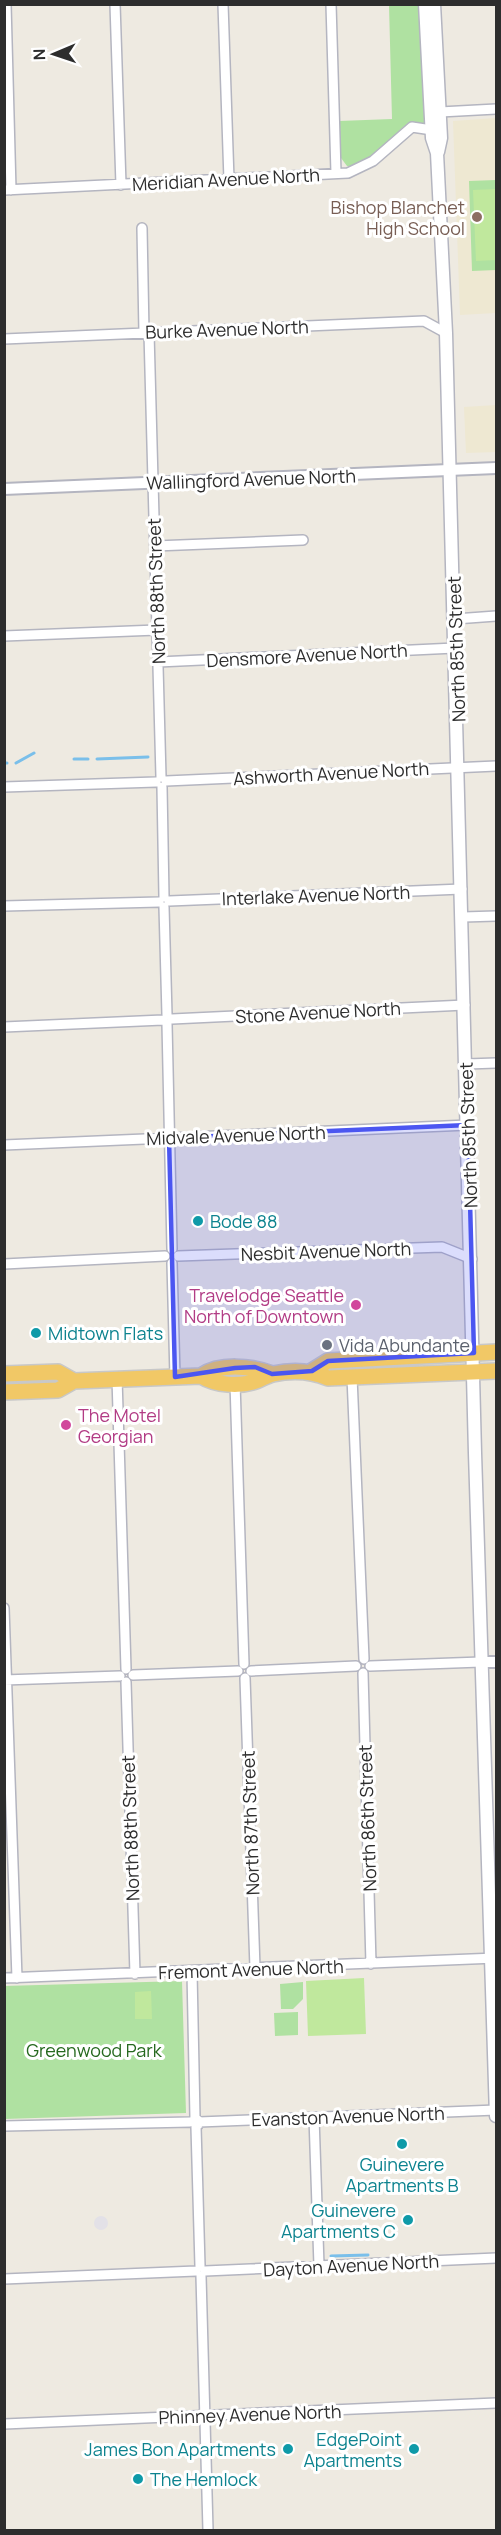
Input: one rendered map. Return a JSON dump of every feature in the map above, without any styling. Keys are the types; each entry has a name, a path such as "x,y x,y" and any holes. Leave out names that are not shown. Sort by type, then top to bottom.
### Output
{"highway":[{"path":"201,1376 213,1383 254,1382 272,1374 312,1371 328,1361 496,1352"},
{"path":"4,1392 58,1390 74,1381 201,1376 210,1370 235,1368 255,1367 272,1374"},
{"path":"312,1371 328,1378 496,1371"},
{"path":"4,1374 58,1372 74,1381"}],"main road":[{"name":"North 85th Street","path":"425,4 432,130 437,153 446,333 481,1662 494,1958 496,2116"},
{"name":"North 85th Street","path":"434,4 441,138 437,153"}],"street":[{"path":"6,4 8,190"},
{"path":"115,4 121,185"},
{"path":"223,4 229,180"},
{"path":"331,4 336,173"},
{"path":"440,112 496,109"},
{"name":"Meridian Avenue North","path":"8,190 229,180 356,171 369,164 412,127 432,130"},
{"name":"North 88th Street","path":"142,228 158,630 175,1377"},
{"name":"Burke Avenue North","path":"4,339 424,321 446,333"},
{"name":"Wallingford Avenue North","path":"4,489 496,468"},
{"path":"155,546 303,540"},
{"path":"455,619 496,616"},
{"path":"4,636 158,630"},
{"name":"Densmore Avenue North","path":"158,662 456,648"},
{"name":"Ashworth Avenue North","path":"4,787 496,766"},
{"name":"Interlake Avenue North","path":"4,906 462,890"},
{"path":"463,917 496,916"},
{"name":"Stone Avenue North","path":"4,1027 465,1005"},
{"path":"467,1064 496,1063"},
{"name":"Midvale Avenue North","path":"4,1145 468,1125"},
{"name":"Nesbit Avenue North","path":"4,1264 442,1247 472,1259"},
{"name":"North 86th Street","path":"352,1377 371,1964"},
{"name":"North 88th Street","path":"117,1378 135,1974"},
{"name":"North 87th Street","path":"235,1383 255,1968"},
{"path":"4,1608 17,1978"},
{"path":"5,1680 496,1662"},
{"name":"Fremont Avenue North","path":"4,1978 494,1958"},
{"path":"192,1971 208,2530"},
{"name":"Evanston Avenue North","path":"4,2126 195,2122 496,2110"},
{"path":"314,2117 319,2266"},
{"name":"Dayton Avenue North","path":"4,2279 496,2258"},
{"name":"Phinney Avenue North","path":"4,2424 496,2403"}],"highlighted area":[{"path":"468,1125 474,1353 328,1361 312,1371 272,1374 255,1367 175,1377 169,1138"}],"shaded area":[{"name":"Bishop Blanchet High School","path":"496,118 496,313 460,315 453,121"},
{"path":"496,405 496,452 466,453 464,407"},
{"path":"98,2216 104,2216 108,2223 104,2230 98,2230 94,2226 94,2220"}],"green space":[{"path":"389,5 418,5 426,125 410,122 364,162 347,166 341,158 339,121 392,119"},
{"path":"496,180 496,270 472,271 469,181"},
{"path":"496,189 496,260 476,261 473,190"},
{"path":"364,1978 366,2034 308,2036 306,1981"},
{"name":"Greenwood Park","path":"182,1981 186,2113 5,2119 4,1986"},
{"path":"303,1982 303,1999 293,2009 281,2009 280,1984"},
{"path":"151,1991 152,2019 135,2019 135,1992"},
{"path":"298,2012 298,2035 275,2036 274,2013"}],"waterway":[{"path":"16,763 34,753"},
{"path":"97,759 148,757"},
{"path":"74,759 88,759"},
{"path":"331,2256 368,2255"}],"place":[{"name":"Bishop Blanchet High School","path":"477,217"},
{"name":"Bode 88","path":"198,1221"},
{"name":"Travelodge Seattle North of Downtown","path":"356,1305"},
{"name":"Midtown Flats","path":"36,1333"},
{"name":"Vida Abundante","path":"327,1345"},
{"name":"The Motel Georgian","path":"66,1425"},
{"name":"Guinevere Apartments B","path":"402,2144"},
{"name":"Guinevere Apartments C","path":"408,2220"},
{"name":"James Bon Apartments","path":"288,2449"},
{"name":"EdgePoint Apartments","path":"414,2449"},
{"name":"The Hemlock","path":"138,2479"}]}
